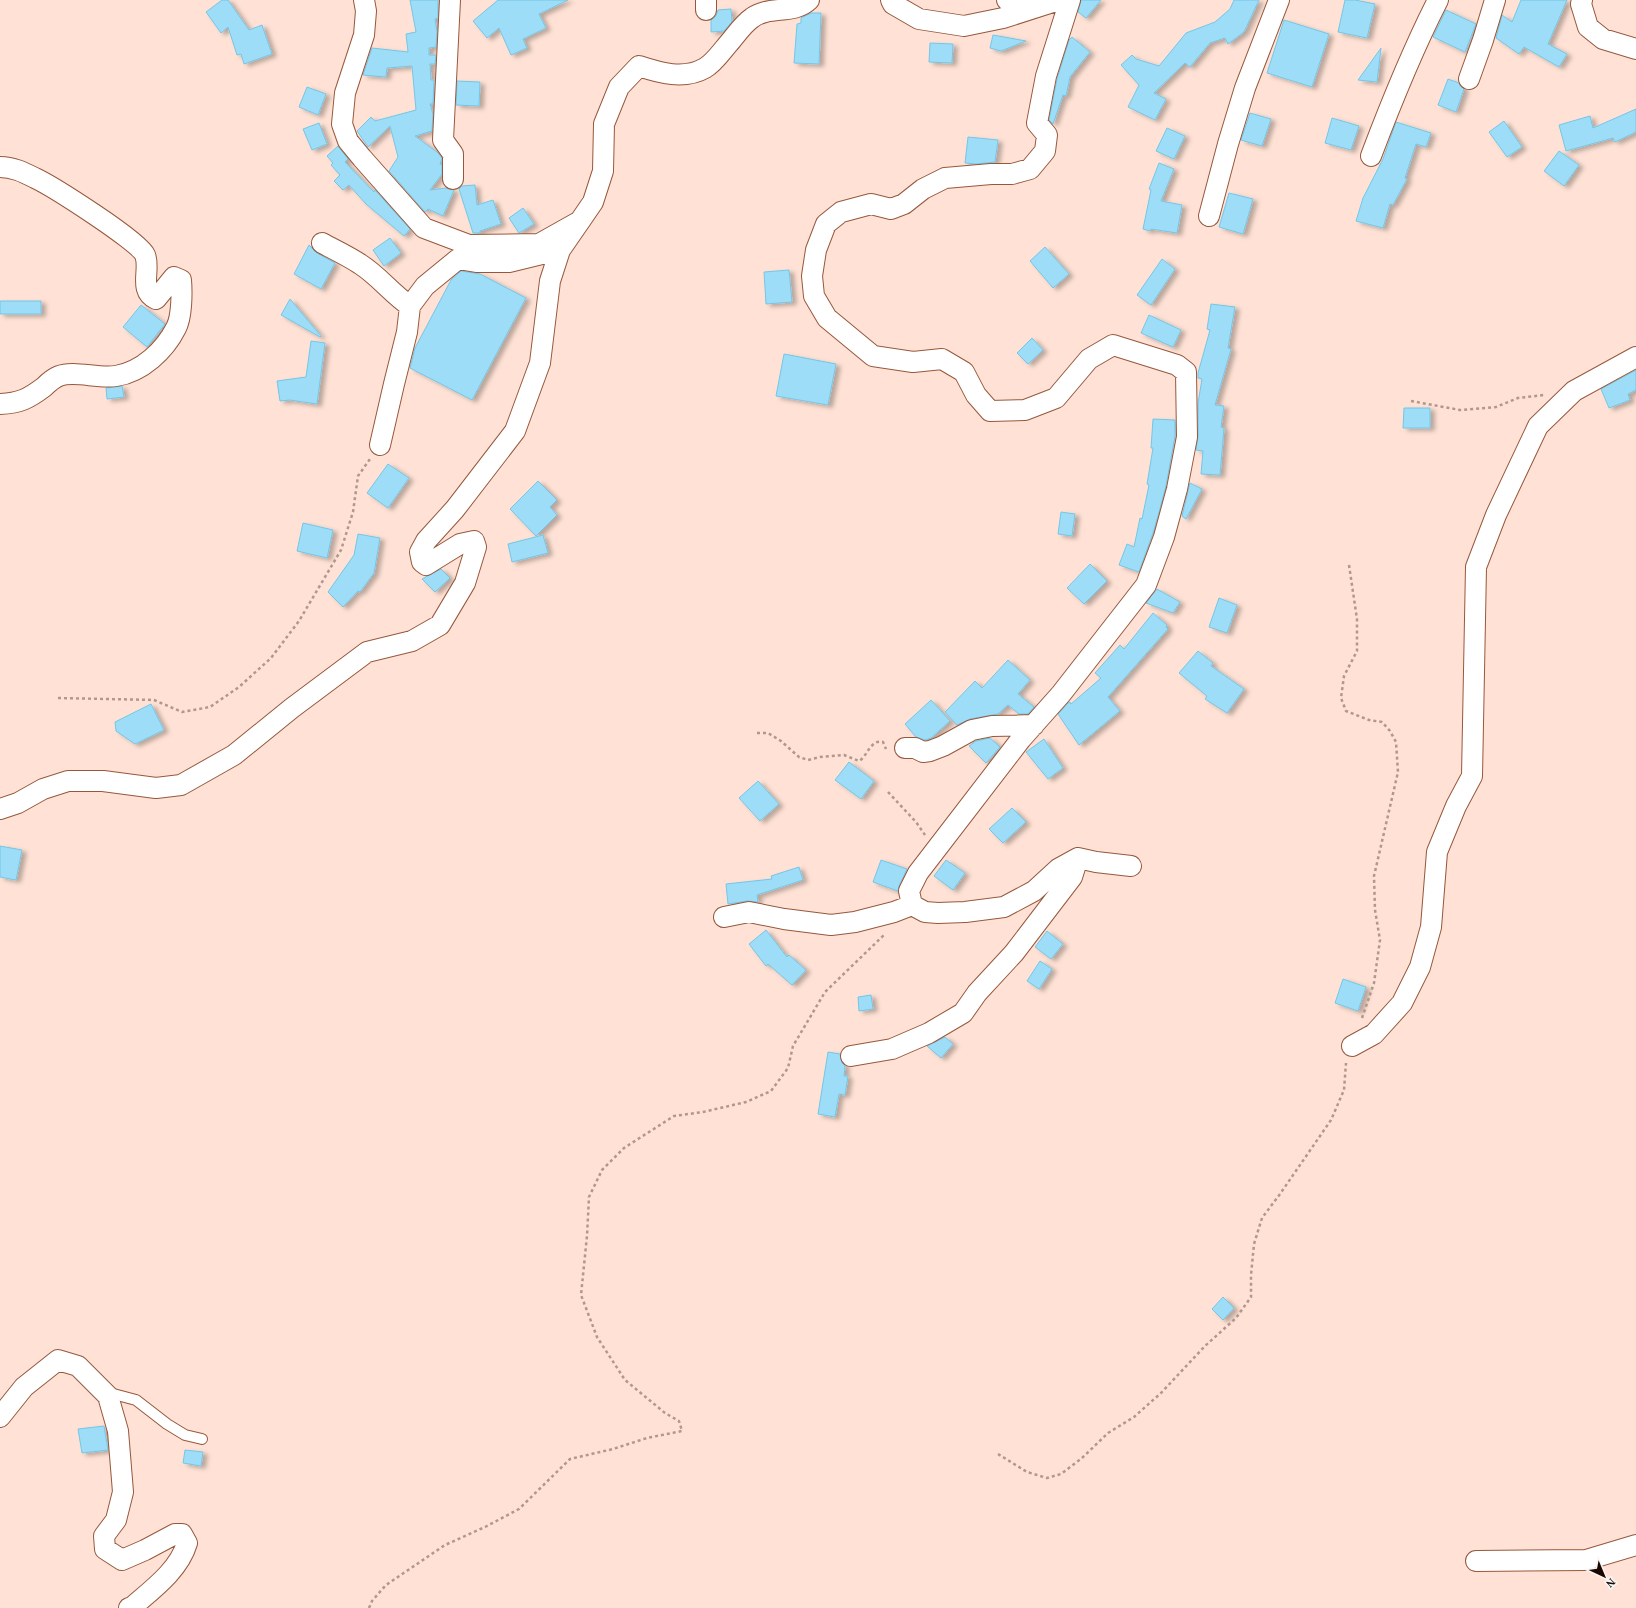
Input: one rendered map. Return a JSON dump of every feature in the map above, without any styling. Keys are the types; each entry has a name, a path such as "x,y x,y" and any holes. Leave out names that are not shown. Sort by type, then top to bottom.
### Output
{"street":[{"path":"364,0 366,11 364,34 345,93 342,124 348,141 424,228 469,245 539,244 580,221"},
{"path":"450,0 444,140 453,154 452,178"},
{"path":"0,809 18,803 43,789 68,781 103,781 156,788 181,785 234,755 292,708 367,652 412,641 440,625 465,583 476,547 474,541 460,544 426,565 422,562 420,552 426,540 454,509 515,431 540,363 550,281 560,250 593,202 603,171 604,124 619,87 639,66 663,73 678,74 685,74 705,68 723,51 752,18 790,5 805,4 809,0"},
{"path":"891,0 893,4 919,19 964,26 1003,18 1059,0"},
{"path":"1007,0 1034,8"},
{"path":"912,906 909,892 918,873 930,856 983,787 1061,694 1146,585 1164,537 1177,489 1187,437 1186,372 1177,365 1113,346 1089,359 1056,398 1025,410 990,411 976,395 964,372 942,359 914,362 873,356 827,318 814,296 812,276 816,250 826,224 841,212 871,204 891,209 904,204 923,189 945,178 991,174 1012,174 1030,169 1046,151 1047,135 1037,123 1046,76 1070,0"},
{"path":"1209,216 1228,144 1245,88 1278,0"},
{"path":"1371,156 1414,48 1438,0"},
{"path":"1469,79 1495,0"},
{"path":"1582,0 1581,4 1588,27 1603,39 1636,49"},
{"path":"0,167 10,167 36,178 135,243 145,255 147,275 146,291 150,296 156,299 174,278 181,280 182,290 177,326 168,342 155,357 138,368 117,376 94,377 75,374 59,376 30,398 15,404 0,404"},
{"path":"322,243 360,264 381,280 397,297 410,306"},
{"path":"380,444 408,332 410,306 425,286 458,259 476,262 509,262 560,250"},
{"path":"1352,1046 1374,1034 1402,1003 1420,967 1431,927 1437,852 1456,806 1472,776 1476,567 1496,515 1538,426 1574,391 1636,357"},
{"path":"905,748 916,748 923,752 930,751 943,746 972,730 992,726 1034,725"},
{"path":"851,1056 892,1049 929,1033 963,1013 977,993 1014,952 1072,876 1078,858"},
{"path":"724,917 749,912 784,919 831,925 855,922 888,914 912,906 925,912 965,912 1004,907 1034,891 1058,869 1078,858 1096,862 1130,866"},
{"path":"0,1417 24,1387 58,1360 78,1366 108,1396 118,1431 123,1492 116,1520 104,1536 104,1549 122,1560 145,1550 174,1534 182,1534 187,1543 183,1554 163,1580 129,1608"},
{"path":"1476,1561 1586,1560 1636,1545"}],"lane":[{"path":"104,1392 136,1400 167,1424 185,1435 202,1439"}],"path":[{"path":"1411,401 1460,410 1496,407 1518,398 1574,391"},
{"path":"58,698 154,700 182,712 210,707 239,687 271,658 299,621 341,550 353,512 358,476 380,444"},
{"path":"1349,565 1357,619 1357,651 1344,676 1341,698 1346,711 1369,720 1382,722 1390,730 1396,742 1398,772 1374,876 1375,910 1380,940 1374,983 1362,1020"},
{"path":"757,733 768,733 781,741 799,757 808,760 820,757 844,755 859,761 863,759 873,744 879,741 883,742 887,753 893,756 905,748"},
{"path":"888,792 916,822 927,837 930,856"},
{"path":"369,1608 372,1601 386,1585 445,1545 485,1527 519,1509 570,1460 613,1449 647,1438 682,1431 679,1421 664,1413 625,1380 597,1337 581,1295 589,1197 602,1170 624,1148 674,1116 703,1112 746,1102 771,1091 788,1068 793,1046 825,992 888,931"},
{"path":"998,1454 1027,1472 1047,1478 1061,1474 1082,1458 1108,1433 1134,1417 1161,1393 1205,1346 1236,1318 1251,1296 1251,1275 1254,1244 1262,1218 1331,1120 1344,1090 1346,1064 1352,1046"}],"building":[{"path":"222,0 228,0 249,30 262,25 272,54 244,64 241,54 237,55 228,27 221,33 206,12"},
{"path":"410,0 438,0 438,18 435,19 437,32 436,47 429,48 429,55 436,55 435,64 430,64 431,80 434,80 433,104 430,104 433,114 432,131 415,136 437,152 442,158 440,164 442,165 442,174 430,190 446,188 454,190 443,216 428,209 425,212 389,171 398,157 390,126 368,147 357,131 371,117 375,121 416,110 412,66 387,68 386,77 363,75 372,48 408,52 406,34 416,32"},
{"path":"498,0 568,0 539,14 546,28 523,39 527,48 511,55 499,28 487,38 473,21"},
{"path":"1081,0 1101,0 1086,18 1078,12"},
{"path":"1234,0 1259,0 1244,32 1228,44 1225,38 1210,43 1190,67 1185,63 1154,93 1166,99 1155,120 1128,107 1139,85 1121,65 1132,55 1136,59 1159,66 1186,33 1215,22 1230,9"},
{"path":"1345,0 1355,0 1375,4 1367,38 1338,32"},
{"path":"1521,0 1567,0 1548,44 1567,54 1559,67 1524,47 1519,54 1496,38 1502,15 1512,22"},
{"path":"731,9 732,22 724,31 711,32 711,20 716,16 718,10"},
{"path":"1446,10 1476,24 1465,52 1433,37"},
{"path":"811,13 821,13 819,64 794,63 797,24 801,23 801,18"},
{"path":"1284,20 1329,34 1312,87 1267,73"},
{"path":"993,35 1026,41 1001,51 990,48"},
{"path":"1072,37 1090,52 1070,77 1066,96 1063,95 1053,124 1049,120 1057,79 1069,40"},
{"path":"930,43 953,44 952,63 929,62"},
{"path":"1381,48 1377,82 1358,80"},
{"path":"1448,79 1459,83 1464,89 1456,112 1438,105"},
{"path":"457,81 480,82 479,106 456,105"},
{"path":"307,87 326,94 318,115 299,107"},
{"path":"1636,109 1636,132 1615,142 1613,138 1566,151 1559,125 1590,116 1593,128"},
{"path":"1250,113 1271,119 1262,146 1241,140"},
{"path":"1332,118 1359,126 1351,150 1325,143"},
{"path":"1504,121 1522,147 1507,157 1489,132"},
{"path":"1396,122 1431,133 1426,147 1416,144 1405,178 1407,179 1393,205 1390,204 1383,228 1356,221 1363,198 1383,159"},
{"path":"319,123 327,144 312,150 303,129"},
{"path":"1167,128 1185,136 1174,159 1156,151"},
{"path":"968,137 998,140 995,162 976,164 965,163"},
{"path":"338,146 348,159 345,162 374,192 375,190 410,229 404,236 366,204 349,185 343,190 334,181 340,175 331,165 333,163 327,156"},
{"path":"1559,151 1579,165 1564,186 1544,171"},
{"path":"1159,163 1174,169 1161,201 1182,205 1177,233 1143,229 1151,190 1149,189"},
{"path":"475,185 477,205 493,200 501,224 480,231 480,233 473,233 459,189 462,186"},
{"path":"1229,193 1253,199 1243,234 1219,227"},
{"path":"523,208 534,224 519,233 509,218"},
{"path":"390,238 401,253 384,266 373,250"},
{"path":"309,245 317,253 335,263 321,289 294,274"},
{"path":"1045,247 1069,274 1053,288 1030,261"},
{"path":"1162,259 1175,269 1151,305 1137,295"},
{"path":"789,270 792,302 766,304 764,272"},
{"path":"461,271 480,274 526,298 472,400 410,368 415,348 451,280"},
{"path":"290,299 321,336 320,337 281,315"},
{"path":"0,301 41,301 41,314 0,314"},
{"path":"1211,304 1235,307 1228,348 1231,349 1215,405 1224,406 1221,427 1224,428 1220,475 1201,474 1203,451 1196,450 1198,437 1198,403 1202,379 1198,378 1198,373 1210,330 1207,329"},
{"path":"141,305 165,324 147,347 123,327"},
{"path":"1149,315 1181,330 1173,347 1141,333"},
{"path":"1032,338 1043,350 1028,364 1017,353"},
{"path":"311,341 325,343 317,404 290,400 280,401 277,381 306,377"},
{"path":"784,354 836,364 828,405 776,396"},
{"path":"1636,370 1636,390 1628,394 1630,400 1609,408 1601,389"},
{"path":"122,386 124,397 107,399 106,388"},
{"path":"1404,408 1430,408 1430,428 1403,428"},
{"path":"1153,419 1175,420 1175,436 1166,486 1153,533 1139,572 1119,565 1127,544 1134,547 1140,518 1142,519 1149,485 1147,484 1153,448 1151,448"},
{"path":"388,464 409,478 388,508 367,493"},
{"path":"538,481 557,500 550,507 557,515 536,536 510,509"},
{"path":"1190,483 1202,489 1186,519 1182,516"},
{"path":"1061,512 1075,514 1072,536 1058,534"},
{"path":"303,523 333,530 327,558 297,551"},
{"path":"358,534 380,538 374,573 360,592 358,591 343,607 328,592 354,555"},
{"path":"543,535 548,553 512,562 508,544"},
{"path":"1090,564 1107,581 1084,604 1067,588"},
{"path":"441,569 450,578 435,592 422,579"},
{"path":"1157,589 1180,602 1173,613 1146,603"},
{"path":"1219,598 1237,605 1227,633 1209,627"},
{"path":"1153,613 1167,625 1166,627 1168,629 1108,697 1120,711 1079,745 1058,714 1068,703 1070,702 1071,704 1101,678 1095,673 1120,645 1124,649"},
{"path":"1198,651 1213,663 1211,666 1244,689 1227,713 1205,699 1207,696 1179,673"},
{"path":"1008,660 1030,680 1018,694 1034,707 1028,714 1019,714 1008,705 998,714 970,719 957,725 945,712 975,681 982,688"},
{"path":"931,700 950,721 931,738 925,740 916,737 905,724"},
{"path":"151,704 164,730 135,744 116,731 115,722"},
{"path":"990,738 1000,747 986,763 969,746 976,741"},
{"path":"1044,739 1063,768 1048,779 1026,752"},
{"path":"849,762 874,781 861,799 835,780"},
{"path":"758,781 779,804 760,821 739,798"},
{"path":"1012,808 1026,822 1003,843 989,829"},
{"path":"0,846 22,850 16,880 0,877"},
{"path":"881,860 907,869 898,891 873,882"},
{"path":"946,860 965,873 953,890 934,876"},
{"path":"799,867 803,880 757,895 758,902 747,901 728,904 726,884 772,879 771,876"},
{"path":"766,930 787,957 789,955 806,970 792,985 768,964 766,966 749,944"},
{"path":"1047,931 1063,944 1051,959 1035,947"},
{"path":"1040,961 1052,969 1039,989 1027,981"},
{"path":"1343,979 1366,987 1358,1011 1335,1003"},
{"path":"871,995 873,1009 859,1011 858,997"},
{"path":"945,1037 953,1044 941,1058 927,1046"},
{"path":"828,1052 840,1054 842,1063 845,1066 844,1076 848,1076 845,1095 839,1094 835,1117 818,1114"},
{"path":"1223,1297 1234,1308 1223,1320 1212,1309"},
{"path":"104,1426 108,1450 82,1453 78,1429"},
{"path":"185,1450 203,1452 201,1466 183,1463"}]}
